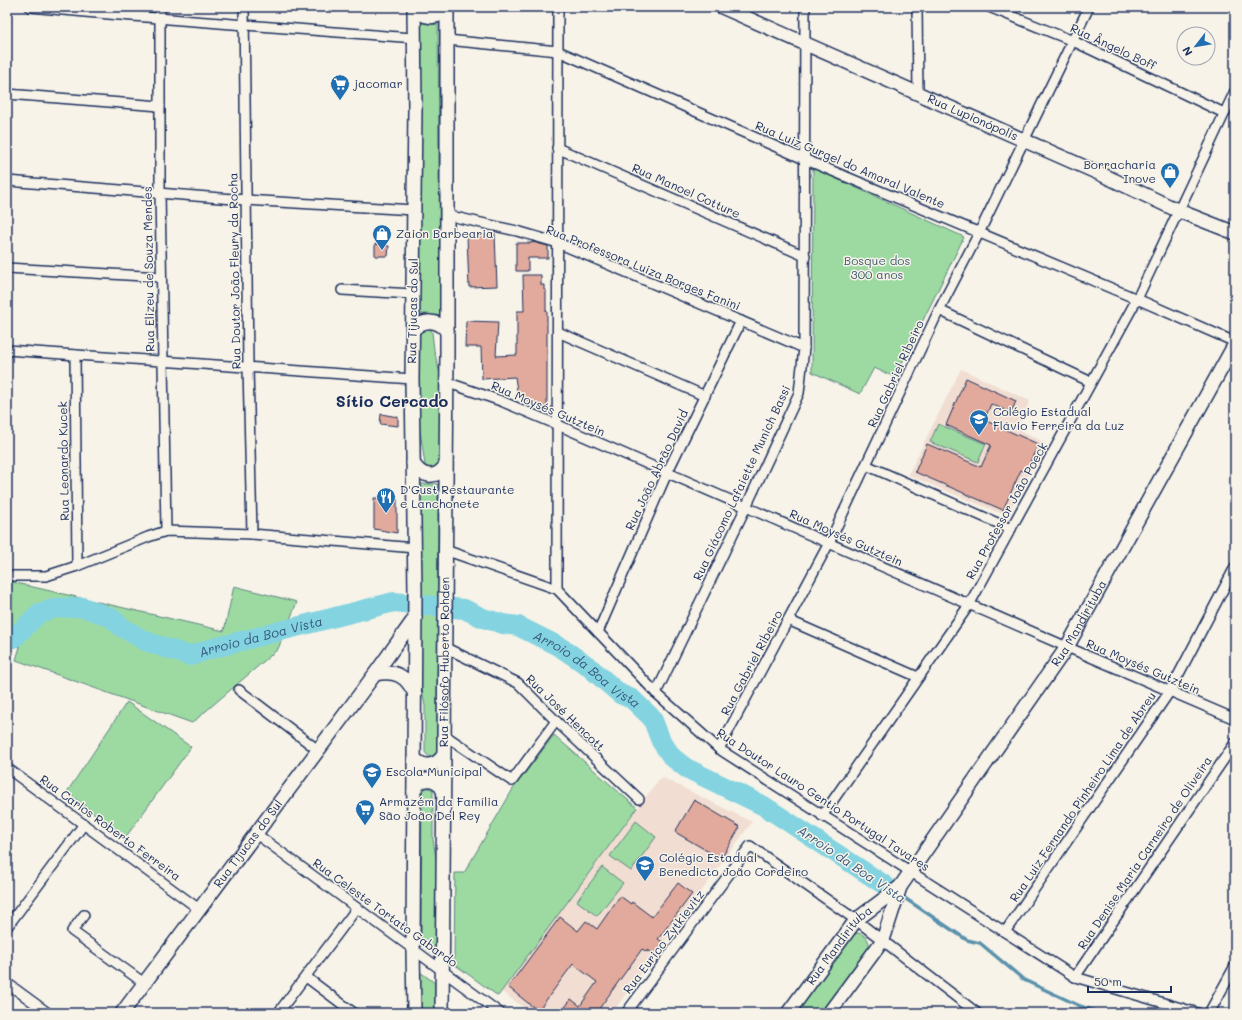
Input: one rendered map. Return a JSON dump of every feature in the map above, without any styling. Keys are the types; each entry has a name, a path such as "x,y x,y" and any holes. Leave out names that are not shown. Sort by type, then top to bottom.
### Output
{"main road":[{"path":"415,7 424,16 433,17 442,14 447,7"},
{"name":"Rua Tijucas do Sul","path":"124,1012 255,833 375,674 415,617 412,379 415,7"},
{"path":"445,550 447,7"},
{"name":"Rua Lupionópolis","path":"722,7 1231,233"},
{"path":"413,330 420,324 429,321 439,324 447,331"},
{"name":"Rua Mandirituba","path":"788,1013 856,920 900,887 1067,647 1235,343"},
{"path":"413,463 420,472 430,476 439,473 445,466"},
{"name":"Rua Filósofo Huberto Rohden","path":"442,1013 441,969 445,550"},
{"path":"413,1011 415,617"},
{"path":"375,674 385,672 394,673 403,677 410,684 415,694"},
{"path":"414,758 421,763 429,765 437,762 443,756"},
{"path":"414,791 418,784 422,781 431,780 439,784 443,791"},
{"name":"Rua Mandirituba","path":"828,1013 883,940 900,887"}],"street":[{"path":"30,7 161,19 244,24 414,38"},
{"name":"Rua Elizeu de Souza Mendes","path":"160,7 160,193 166,531"},
{"name":"Rua Doutor João Fleury da Rocha","path":"244,7 248,367 252,534"},
{"path":"557,589 558,7"},
{"name":"Rua Giácomo Lafaiette Munich Bassi","path":"656,693 746,507 799,393 804,348 805,7"},
{"path":"917,7 918,93"},
{"name":"Rua Ângelo Boff","path":"989,7 1006,10 1224,113"},
{"name":"Rua Gabriel Ribeiro","path":"719,749 829,543 939,310 979,233 1089,7"},
{"name":"Rua Luiz Gurgel do Amaral Valente","path":"447,40 558,51 804,159 1137,299 1235,343"},
{"name":"Rua Professor João Poeck","path":"822,816 969,605 1137,299 1235,91"},
{"path":"7,94 160,106"},
{"name":"Rua Manoel Cotture","path":"557,148 805,256"},
{"path":"7,181 246,200 414,210"},
{"name":"Rua Professora Luiza Borges Fanini","path":"446,215 517,231 558,243 804,348"},
{"path":"7,268 161,277"},
{"path":"342,290 413,294"},
{"path":"939,310 1091,382"},
{"name":"Rua João Abrão David","path":"598,632 667,473 741,321"},
{"path":"558,332 705,396"},
{"path":"7,350 412,379"},
{"name":"Rua Leonardo Kucek","path":"75,355 77,566"},
{"name":"Rua Moysés Gutztein","path":"446,382 501,401 558,425 969,605 1235,719"},
{"path":"866,465 1011,529"},
{"path":"7,576 46,576 77,566 166,531 252,534 415,548"},
{"name":"Rua Doutor Lauro Gentio Portugal Tavares","path":"445,550 557,589 656,693 719,749 1075,977 1198,1013"},
{"name":"Rua Luiz Fernando Pinheiro Lima de Abreu","path":"1005,932 1170,691 1235,567"},
{"path":"788,620 918,677"},
{"name":"Rua José Hencott","path":"444,647 518,683 556,722 639,799"},
{"path":"239,690 318,750"},
{"path":"443,734 512,781 556,722"},
{"name":"Rua Denise Maria Carneiro de Oliveira","path":"1075,977 1235,743"},
{"name":"Rua Carlos Roberto Ferreira","path":"7,768 199,909"},
{"path":"7,928 84,824"},
{"name":"Rua Celeste Tortato Gabardo","path":"255,833 500,1013"},
{"name":"Rua Eurico Zytkievitz","path":"626,1013 750,846 856,920"},
{"path":"278,1013 357,908"},
{"path":"84,914 72,931 144,983"},
{"path":"856,920 977,1013"},
{"path":"1209,1013 1235,966"},
{"path":"306,976 354,1013"},
{"path":"7,983 48,1013"}],"shaded area":[{"name":"Colégio Estadual Flávio Ferreira da Luz","path":"961,369 1030,401 1017,428 1045,443 1007,516 908,475"},
{"name":"Colégio Estadual Benedicto João Cordeiro","path":"661,777 752,822 612,1013 531,1013 501,991"}],"green space":[{"path":"421,23 438,24 440,319 428,314 419,314"},
{"name":"Bosque dos 300 anos","path":"813,168 964,237 895,377 874,368 860,394 812,372"},
{"path":"429,327 432,332 434,350 440,374 439,465 438,468 429,469 425,465 419,423 418,332"},
{"path":"938,424 986,444 978,462 930,442"},
{"path":"420,484 438,484 437,752 431,756 425,752 425,706 421,685"},
{"path":"7,581 224,631 234,586 297,602 278,649 192,723 16,660 20,647 7,640"},
{"path":"127,702 191,747 125,838 67,792"},
{"path":"554,735 637,808 498,996 454,964 455,873 464,873 513,789"},
{"path":"427,787 433,790 433,840 437,864 435,949 421,938 422,790"},
{"path":"636,821 656,837 631,871 610,856"},
{"path":"602,867 623,883 597,916 577,901"},
{"path":"858,933 867,938 869,949 822,1013 794,1013 851,935"},
{"path":"420,972 435,983 435,1013 420,1013"}],"building":[{"path":"495,234 497,286 469,287 467,236"},
{"path":"532,242 548,246 548,258 528,258 528,271 516,271 516,243"},
{"name":"Zaion Barbearia","path":"375,244 389,246 388,256 375,256"},
{"path":"523,275 541,275 541,285 544,285 544,290 546,290 547,408 518,397 515,377 482,379 481,347 465,347 466,321 498,322 496,356 517,355 517,311 524,311"},
{"name":"Colégio Estadual Flávio Ferreira da Luz","path":"966,378 1016,401 1011,413 991,404 984,420 1038,444 1026,472 1021,470 1003,510 915,472 927,444 981,467 991,445 946,425"},
{"path":"381,414 398,417 398,426 380,424"},
{"name":"D'Gust Restaurante e Lanchonete","path":"374,498 397,499 397,533 374,529"},
{"path":"694,800 740,827 721,859 675,832"},
{"path":"678,883 692,894 658,939 664,943 655,955 648,950 647,952 642,949 596,1013 590,1013 583,1008 579,1013 561,1013 571,999 580,1006 597,982 573,964 538,1011 508,987 560,917 578,931 586,921 597,929 620,896 631,904 632,902 652,917"}],"waterway":[{"name":"Arroio da Boa Vista","path":"7,633 14,638 39,613 56,608 83,607 112,618 120,626 145,641 190,656 210,649 394,602 464,609 483,618 503,624 518,626 560,647 588,666 620,694 632,699 652,718 661,741 672,757 686,768 764,806 886,886"},
{"name":"Arroio da Boa Vista","path":"900,895 967,940 980,943 1024,980 1080,1006 1100,1013"}],"place":[{"name":"jacomar","path":"340,101"},
{"name":"Borracharia Inove","path":"1170,189"},
{"name":"Zaion Barbearia","path":"382,251"},
{"name":"Colégio Estadual Flávio Ferreira da Luz","path":"979,436"},
{"name":"D'Gust Restaurante e Lanchonete","path":"386,514"},
{"name":"Escola Municipal","path":"372,789"},
{"name":"Armazém da Família São João Del Rey","path":"365,826"},
{"name":"Colégio Estadual Benedicto João Cordeiro","path":"645,882"}],"district":[{"name":"Sítio Cercado","path":"392,401"}]}
